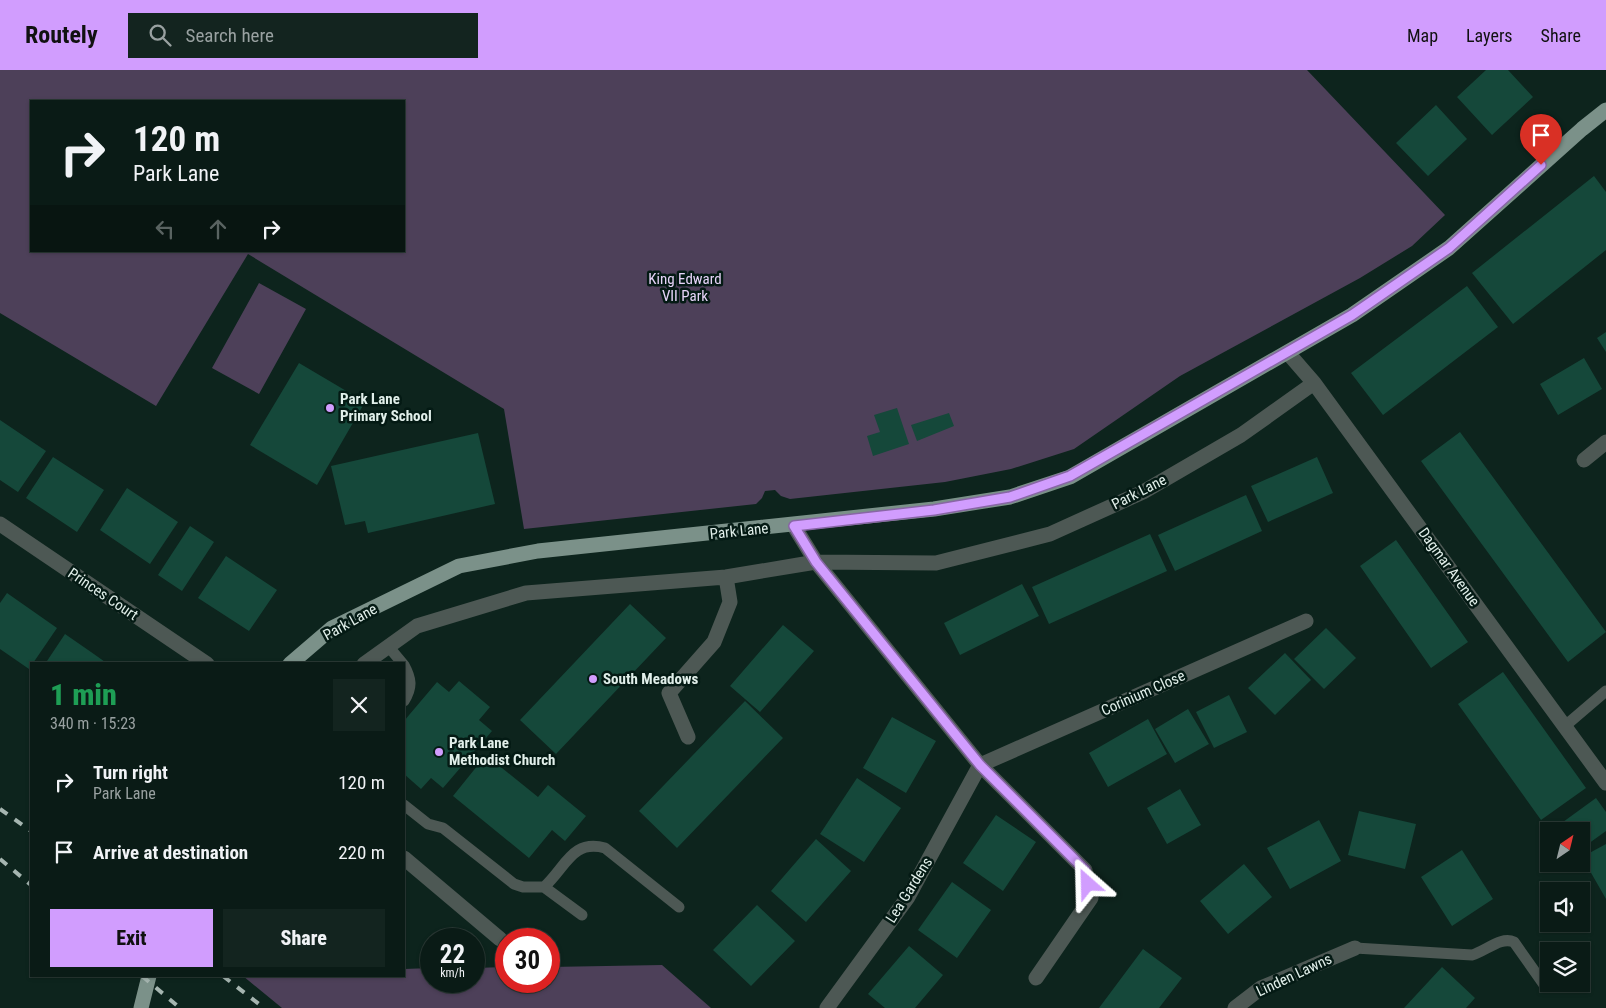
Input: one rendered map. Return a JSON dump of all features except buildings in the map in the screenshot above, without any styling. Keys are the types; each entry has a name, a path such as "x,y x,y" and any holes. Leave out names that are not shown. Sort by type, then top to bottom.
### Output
{"main road":[{"name":"Park Lane","path":"292,662 332,628 459,566 538,551 934,510 1010,497 1070,476 1288,354 1352,315 1449,248 1582,129 1606,110"},
{"path":"141,1008 149,977"}],"street":[{"name":"Dagmar Avenue","path":"1288,354 1314,383 1606,783"},
{"name":"Park Lane","path":"367,662 416,626 526,593 726,577 816,562 936,563 1050,534 1143,492 1241,435 1314,383"},
{"path":"1584,460 1606,442"},
{"name":"Princes Court","path":"0,524 203,662"},
{"path":"794,526 816,562 980,765 1085,870 1091,898 1036,978"},
{"path":"688,737 669,693 714,642 730,602 726,577"},
{"name":"Corinium Close","path":"980,765 1306,621"},
{"name":"Lea Gardens","path":"827,1008 908,896 980,765"},
{"path":"405,859 495,935"},
{"name":"Linden Lawns","path":"1235,1008 1261,988 1355,948"}],"lane":[{"path":"388,646 401,662"},
{"path":"405,668 411,678 410,688 405,698"},
{"path":"1565,726 1606,691"},
{"path":"405,806 428,824 443,828 514,884 522,887 544,887 582,915"},
{"path":"544,887 577,850 586,846 594,846 605,848 679,908"},
{"path":"1355,948 1472,955 1485,951 1501,940 1508,939 1514,942 1540,979"}],"green space":[{"name":"King Edward VII Park","path":"0,70 1307,70 1445,215 1412,246 1360,278 1180,376 1074,449 1011,469 945,482 790,499 781,496 775,490 765,491 762,498 756,504 524,529 504,409 248,254 156,406 0,313"},
{"path":"259,283 306,309 259,394 212,368"},
{"path":"662,965 711,1008 282,1008 244,977 405,977 405,969 420,968 420,993 485,993 485,968 495,967 495,993 560,993 560,967"}],"railway":[{"path":"0,809 30,830"},
{"path":"0,859 30,884"},
{"path":"143,977 180,1008"},
{"path":"224,977 264,1008"}],"place":[{"name":"Park Lane Primary School","path":"330,408"},
{"name":"South Meadows","path":"593,679"},
{"name":"Park Lane Methodist Church","path":"439,752"}],"route":[{"path":"1088,884 1085,870 980,765 816,562 794,526 934,510 1010,497 1070,476 1288,354 1352,315 1449,248 1541,165"}]}
